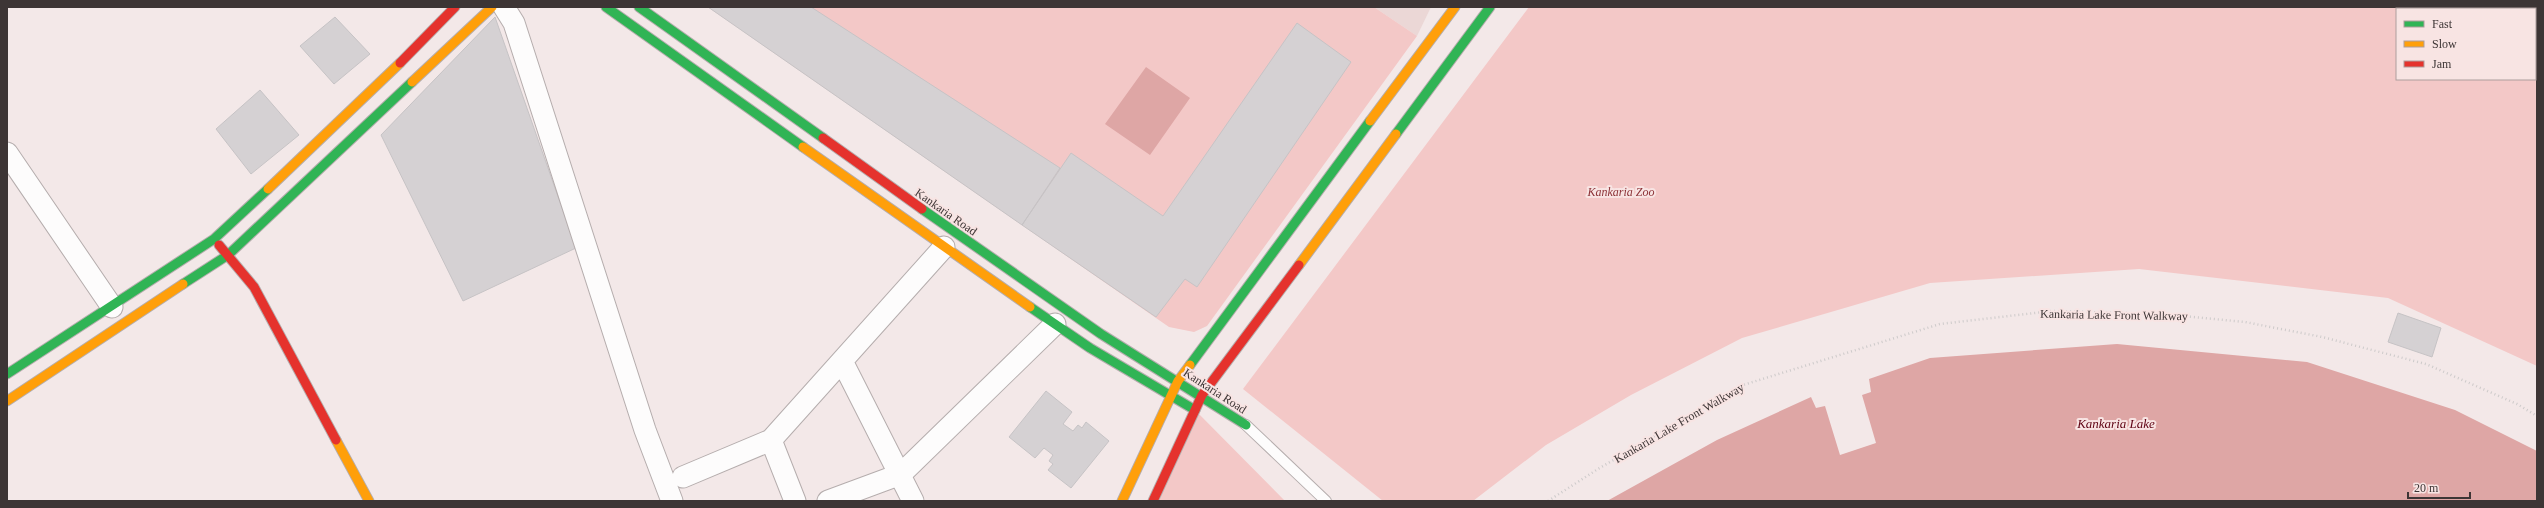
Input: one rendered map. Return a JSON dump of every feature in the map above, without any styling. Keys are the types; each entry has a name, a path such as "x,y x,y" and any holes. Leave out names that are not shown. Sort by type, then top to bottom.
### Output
{"main road":[{"path":"7,374 112,307 214,239 367,96 455,7"},
{"path":"7,400 228,255 492,7"},
{"path":"606,7 1054,324 1090,348 1195,410"},
{"name":"Kankaria Road","path":"639,7 1007,270 1101,334 1246,425"},
{"path":"1122,501 1178,381 1456,7"},
{"path":"1153,501 1202,396 1490,7"},
{"path":"214,239 254,287 369,501"}],"street":[{"path":"504,7 514,23 643,422 672,501"},
{"path":"7,153 112,307"},
{"path":"683,477 771,440 944,247"},
{"path":"828,501 901,474 1054,324"},
{"path":"842,361 914,501"},
{"path":"771,440 795,501"}],"lane":[{"path":"1246,425 1326,501"}],"path":[{"name":"Kankaria Lake Front Walkway","path":"1548,501 1598,469 1743,385 1940,324 2052,311 2162,314 2238,321 2322,337 2426,364 2517,404 2537,416"}],"shaded area":[{"path":"1374,7 1431,7 1417,36"}],"green space":[{"path":"708,7 1374,7 1417,36 1207,326 1194,332 1169,327"},
{"name":"Kankaria Zoo","path":"1529,7 2537,7 2537,366 2388,298 2139,269 1930,283 1742,338 1631,395 1546,445 1473,501 1383,501 1243,389"},
{"path":"1195,410 1285,501 1159,501"}],"water":[{"path":"1146,67 1190,98 1150,155 1105,124"},
{"name":"Kankaria Lake","path":"2117,344 2307,362 2455,410 2537,451 2537,501 1607,501 1717,440 1811,397 1816,408 1825,406 1840,455 1876,443 1862,395 1871,392 1869,379 1930,358"}],"building":[{"path":"708,7 811,7 1060,168 1022,225"},
{"path":"335,17 370,54 334,84 300,46"},
{"path":"495,17 576,248 463,301 381,135"},
{"path":"1297,23 1351,62 1197,287 1185,279 1156,317 1022,225 1071,153 1163,216"},
{"path":"260,90 299,135 251,174 216,129"},
{"path":"2398,313 2441,328 2432,357 2388,342"},
{"path":"1046,391 1072,412 1063,424 1073,431 1078,425 1082,428 1086,422 1109,441 1071,488 1048,470 1053,464 1049,461 1053,455 1044,448 1035,458 1009,437"}],"traffic: fast":[{"path":"606,7 803,147"},
{"path":"639,7 823,138"},
{"path":"1396,134 1490,7"},
{"path":"183,284 228,255 412,82"},
{"path":"1190,365 1370,121"},
{"path":"7,374 214,239 268,189"},
{"path":"922,209 1101,334 1246,425"},
{"path":"1030,307 1090,348 1195,410"}],"traffic: slow":[{"path":"412,82 492,7"},
{"path":"1370,121 1455,7"},
{"path":"268,189 400,63"},
{"path":"1299,265 1396,134"},
{"path":"803,147 1030,307"},
{"path":"7,401 183,284"},
{"path":"1122,501 1178,381 1190,365"},
{"path":"336,440 369,501"}],"traffic: jam":[{"path":"400,63 455,7"},
{"path":"823,138 922,209"},
{"path":"219,245 254,287 336,440"},
{"path":"1153,501 1202,395 1299,265"}]}
